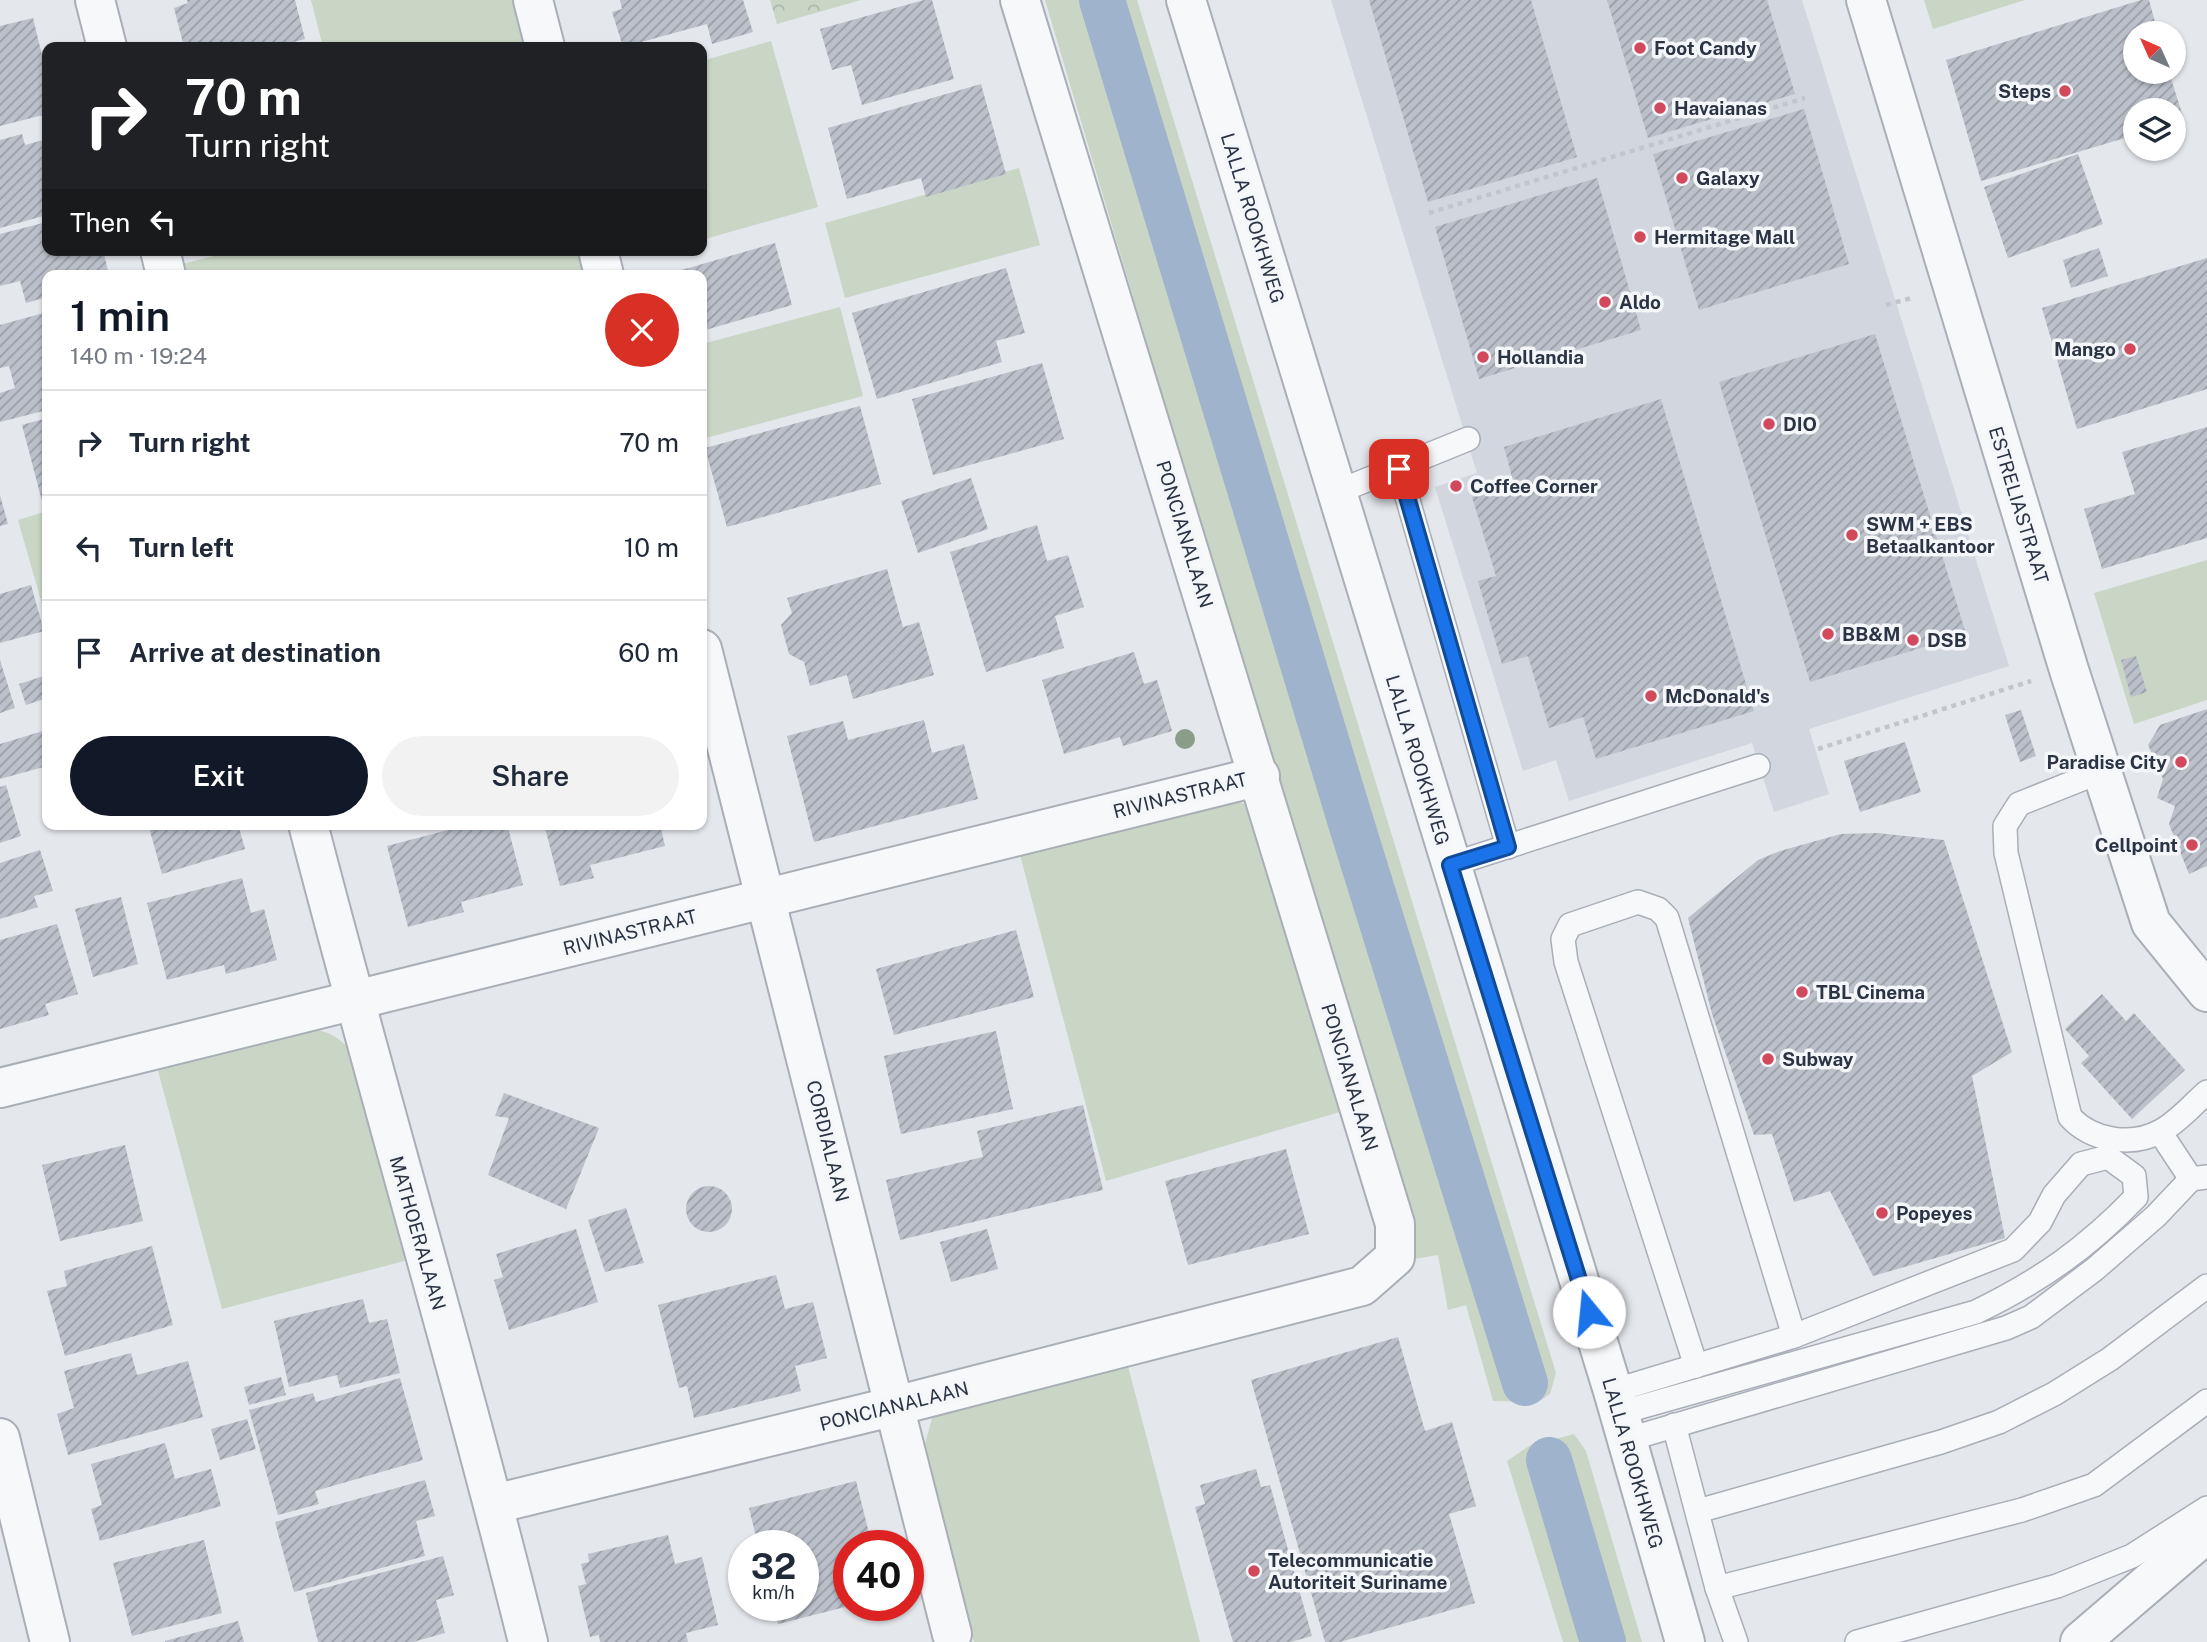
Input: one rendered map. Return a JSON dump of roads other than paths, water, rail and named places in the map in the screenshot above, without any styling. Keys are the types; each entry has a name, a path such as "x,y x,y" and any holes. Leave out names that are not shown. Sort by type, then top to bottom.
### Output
{"street":[{"path":"95,0 106,42"},
{"path":"533,0 544,42"},
{"name":"PONCIANALAAN","path":"494,1504 895,1406 1362,1286 1395,1256 1395,1224 1260,776 1020,0"},
{"name":"LALLA ROOKHWEG","path":"1186,0 1619,1415 1685,1642"},
{"name":"ESTRELIASTRAAT","path":"1866,0 2068,670 2151,923 2207,992"},
{"name":"CORDIALAAN","path":"707,668 952,1634"},
{"name":"RIVINASTRAAT","path":"0,1088 354,1003 766,896 1260,776"},
{"name":"MATHOERALAAN","path":"310,830 354,1003 494,1504 528,1642"},
{"path":"0,1438 50,1642"},
{"path":"2080,1642 2207,1533"}],"lane":[{"path":"1337,492 1468,439"},
{"path":"1399,469 1508,847"},
{"path":"1450,865 1758,766"},
{"path":"2102,771 2019,804 2005,825 2006,853 2070,1117 2078,1126 2101,1139 2131,1139 2160,1132 2207,1091"},
{"path":"1696,1366 1566,962 1563,939 1570,925 1638,902 1658,909 1667,918 1794,1336"},
{"path":"1619,1415 1674,1425 2006,1328 2031,1317 2095,1269 2199,1178 2160,1132"},
{"path":"2108,1157 2134,1177 2136,1197 2074,1255 2028,1287 1976,1312 1619,1415 1696,1366 1794,1336 2013,1250 2040,1222 2054,1195 2081,1164 2108,1157"},
{"path":"1698,1511 1941,1442 1999,1422 2054,1394 2110,1359 2207,1286"},
{"path":"1717,1588 2022,1510 2094,1485 2207,1401"},
{"path":"1674,1425 1717,1588 1736,1642"},
{"path":"1857,1642 2057,1586 2132,1556 2207,1508"}],"waterway":[{"path":"1102,0 1352,826 1525,1383"},
{"path":"1549,1460 1603,1642"}],"place":[{"name":"Foot Candy","path":"1640,48"},
{"name":"Steps","path":"2065,91"},
{"name":"Havaianas","path":"1660,108"},
{"name":"Galaxy","path":"1682,178"},
{"name":"Hermitage Mall","path":"1640,237"},
{"name":"Aldo","path":"1605,302"},
{"name":"Mango","path":"2130,349"},
{"name":"Hollandia","path":"1483,357"},
{"name":"DIO","path":"1769,424"},
{"name":"Coffee Corner","path":"1456,486"},
{"name":"SWM + EBS Betaalkantoor","path":"1852,535"},
{"name":"BB&M","path":"1828,634"},
{"name":"DSB","path":"1913,640"},
{"name":"McDonald's","path":"1651,696"},
{"name":"Paradise City","path":"2181,762"},
{"name":"Cellpoint","path":"2192,845"},
{"name":"TBL Cinema","path":"1802,992"},
{"name":"Subway","path":"1768,1059"},
{"name":"Popeyes","path":"1882,1213"},
{"name":"Telecommunicatie Autoriteit Suriname","path":"1254,1571"}]}
